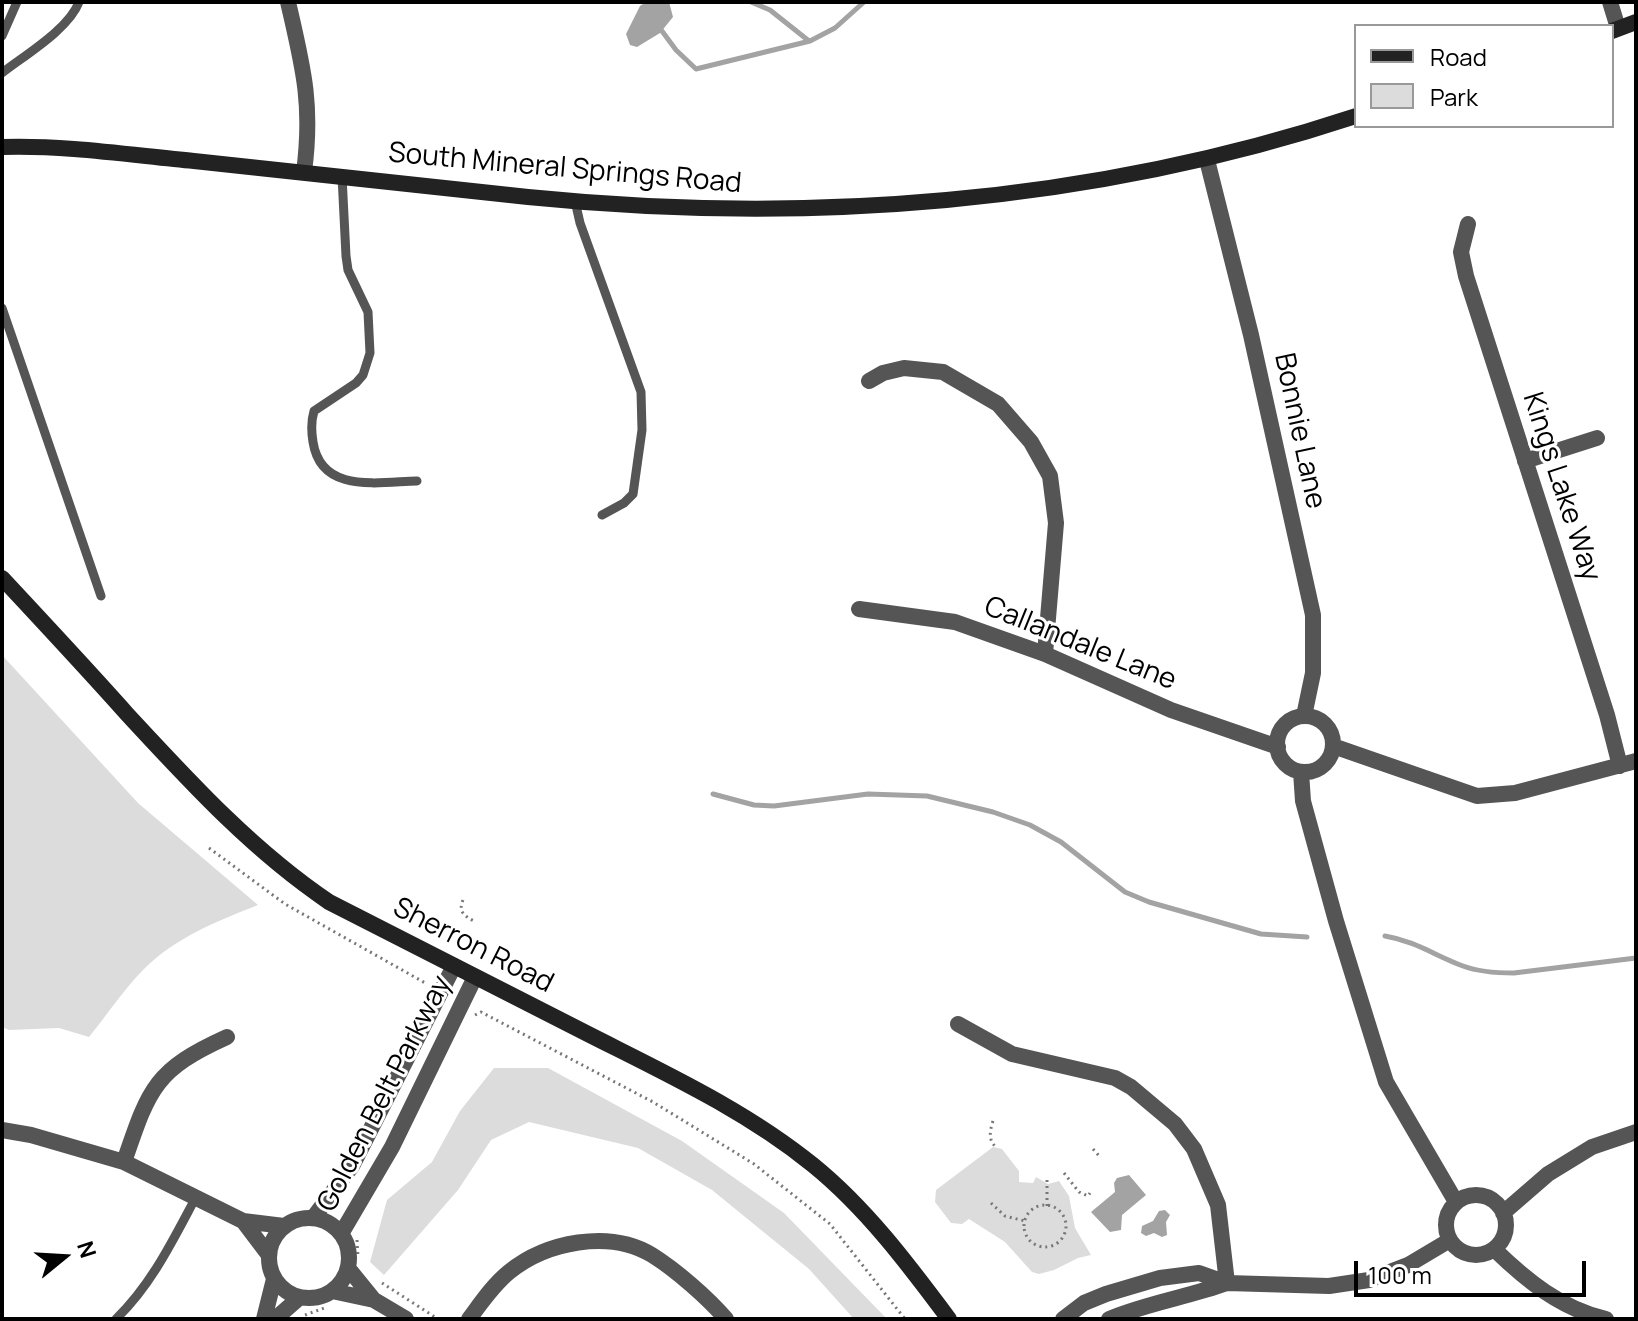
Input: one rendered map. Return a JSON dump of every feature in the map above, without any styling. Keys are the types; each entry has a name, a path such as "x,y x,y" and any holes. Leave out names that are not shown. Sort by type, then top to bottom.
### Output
{"street":[{"path":"288,2 306,77 309,104 304,172"},
{"path":"1610,2 1614,24"},
{"path":"1615,30 1636,22"},
{"name":"South Mineral Springs Road","path":"2,147 104,151 642,207 751,210 928,203 1093,181 1207,160 1354,117"},
{"name":"Bonnie Lane","path":"1207,160 1251,335 1313,615 1313,673 1304,716"},
{"name":"Kings Lake Way","path":"1468,224 1461,252 1466,276 1607,715 1628,764"},
{"path":"869,381 883,373 904,368 943,372 998,404 1031,442 1050,476 1056,523 1045,654"},
{"path":"1525,461 1597,438"},
{"name":"Sherron Road","path":"2,578 172,763 241,832 290,875 329,902 703,1093 767,1131 815,1166 860,1209 949,1319"},
{"name":"Callandale Lane","path":"859,609 955,622 1045,654 1171,710 1278,747"},
{"path":"1304,716 1313,717 1328,728 1333,746 1326,763 1310,772 1301,772 1285,764 1278,747 1281,730 1295,718 1304,716"},
{"path":"1333,746 1477,796 1515,793 1628,764"},
{"path":"1301,772 1303,801 1386,1082 1456,1202"},
{"name":"Golden Belt Parkway","path":"313,1218 352,1166 454,966"},
{"name":"Golden Belt Parkway","path":"341,1234 392,1147 475,977"},
{"path":"958,1024 1012,1054 1115,1078 1131,1087 1175,1124 1194,1149 1218,1205 1227,1283"},
{"path":"124,1162 142,1110 159,1081 191,1053 227,1037"},
{"path":"2,1130 48,1139 124,1162 243,1221 284,1226"},
{"path":"1503,1213 1548,1174 1592,1147 1636,1132"},
{"path":"1479,1195 1489,1198 1503,1213 1505,1231 1494,1249 1476,1255 1466,1253 1450,1240 1446,1220 1456,1202 1479,1195"},
{"path":"268,1254 271,1243 284,1226 303,1218 324,1220 341,1234 349,1256 374,1300"},
{"path":"243,1221 268,1254 274,1279 264,1319"},
{"path":"1063,1319 1084,1303 1106,1294 1160,1278 1199,1273 1227,1283 1329,1286 1369,1280 1408,1265 1450,1240"},
{"path":"469,1319 489,1293 523,1262 561,1246 582,1242 630,1246 652,1255 726,1319"},
{"path":"1494,1249 1522,1276 1551,1297 1606,1319"},
{"path":"334,1299 339,1285 355,1266"},
{"path":"274,1279 289,1294 299,1298 374,1300 406,1319"},
{"path":"1109,1319 1134,1308 1227,1283"},
{"path":"275,1319 299,1298"}],"lane":[{"path":"2,36 17,2"},
{"path":"2,73 56,31 75,12 79,2"},
{"path":"342,176 348,270 368,312 370,353 363,375 356,383 314,411 311,428 314,448 324,468 342,480 417,481"},
{"path":"575,201 580,223 636,372 643,407 633,494 624,503 602,515"},
{"path":"2,308 101,596"},
{"path":"116,1319 136,1299 157,1268 196,1197"}],"path":[{"path":"209,848 285,904 421,980 430,989"},
{"path":"463,900 460,906 462,912 474,921"},
{"path":"475,1015 481,1012 520,1030 653,1102 754,1164 830,1224 905,1319"},
{"path":"993,1121 989,1131 996,1147"},
{"path":"1093,1149 1101,1158"},
{"path":"1064,1173 1079,1192 1088,1196 1090,1193"},
{"path":"1047,1180 1047,1206"},
{"path":"991,1203 1005,1216 1025,1221"},
{"path":"1047,1206 1058,1210 1063,1216 1065,1238 1041,1249 1029,1240 1025,1221 1032,1209 1047,1206"},
{"path":"355,1266 358,1228"},
{"path":"377,1280 438,1319"},
{"path":"299,1319 334,1299"}],"green space":[{"path":"2,655 138,803 258,905 198,931 156,958 89,1037 59,1028 9,1030 2,1027"},
{"path":"494,1068 548,1068 682,1141 784,1213 887,1319 854,1319 809,1269 712,1190 638,1148 529,1122 491,1140 458,1190 384,1275 370,1262 387,1200 432,1162 460,1111"},
{"path":"993,1147 1002,1149 1019,1171 1019,1182 1033,1183 1036,1177 1048,1184 1059,1181 1069,1196 1075,1228 1091,1255 1039,1274 1032,1272 1005,1242 969,1219 962,1224 951,1223 935,1202 936,1190"}],"shaded area":[{"path":"646,2 669,2 673,17 660,33 637,47 630,45 626,34 640,6"},
{"path":"1129,1175 1146,1195 1122,1215 1121,1230 1110,1232 1091,1212 1115,1192 1117,1178"},
{"path":"1165,1210 1170,1215 1166,1222 1167,1235 1162,1237 1154,1233 1146,1236 1141,1233 1142,1226 1153,1221 1159,1211"}],"waterway":[{"path":"751,2 770,10 809,41"},
{"path":"659,27 676,50 696,69 810,41 835,28 864,2"},
{"path":"713,794 754,805 774,806 868,794 927,796 993,812 1030,825 1061,842 1125,892 1149,902 1261,934 1307,937"},
{"path":"1385,936 1416,945 1475,970 1495,972 1514,973 1636,958"}]}
